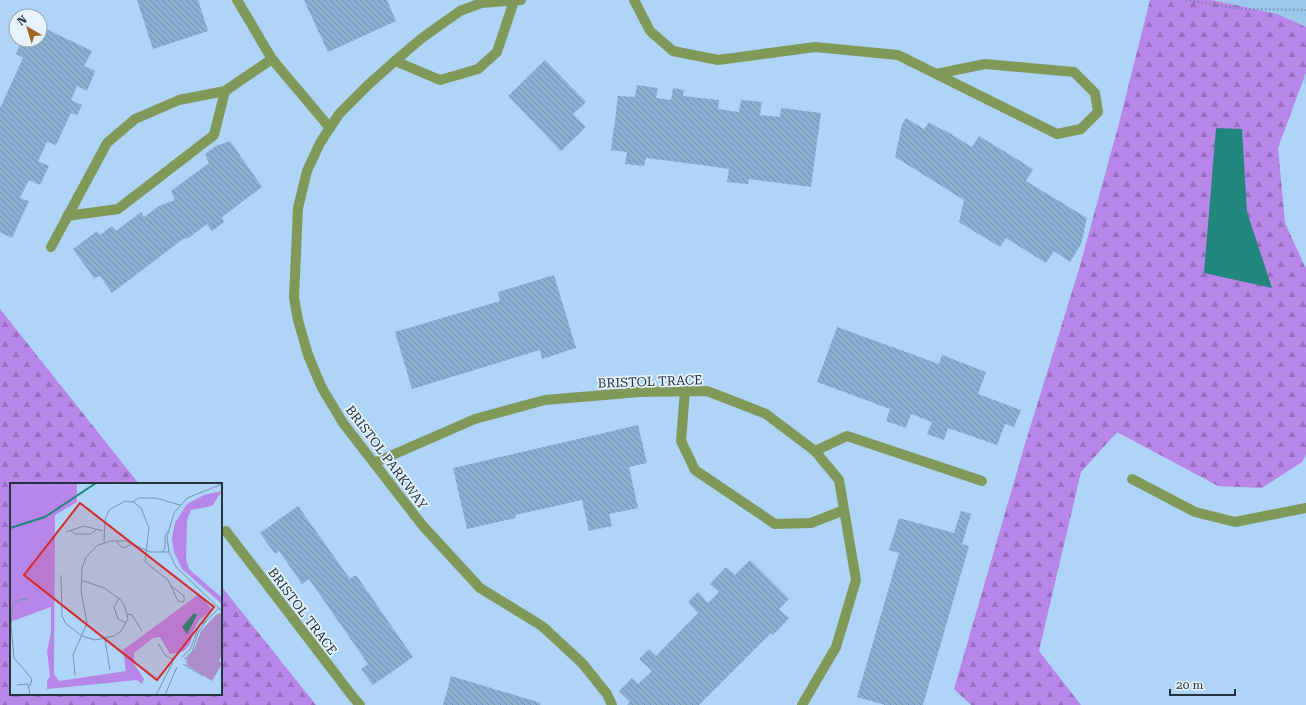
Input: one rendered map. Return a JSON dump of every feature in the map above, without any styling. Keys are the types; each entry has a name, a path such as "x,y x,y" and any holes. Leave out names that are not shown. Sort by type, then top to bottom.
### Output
{"street":[{"path":"238,0 272,60 330,128"},
{"path":"395,61 440,80 478,69 497,52 517,0"},
{"name":"BRISTOL PARKWAY","path":"517,0 481,3 460,11 422,38 369,84 339,114 320,143 307,171 298,208 294,298 298,320 308,355 322,388 342,423 423,526 480,588 542,626 582,663 607,694 612,705"},
{"path":"634,0 650,31 673,51 718,60 815,47 898,55 936,74 1057,134 1081,129 1098,112 1095,92 1074,72 985,64 936,74"},
{"path":"51,247 106,143 135,119 178,100 225,91 272,60"},
{"path":"67,216 118,209 214,135 225,91"},
{"path":"685,391 681,441 695,470 775,524 811,523 844,510"},
{"name":"BRISTOL TRACE","path":"374,463 475,419 545,400 640,392 707,391 766,414 815,451 839,480 856,580 836,647 802,705"},
{"path":"815,451 847,436 982,481"},
{"path":"1132,479 1195,512 1235,522 1306,508"},
{"name":"BRISTOL TRACE","path":"226,531 360,705"}],"path":[{"path":"1186,0 1243,9 1306,10"}],"shaded area":[{"path":"1216,0 1306,0 1306,85"},
{"path":"1216,128 1242,129 1247,212 1272,288 1204,273"}],"green space":[{"path":"1150,0 1212,0 1277,14 1306,27 1306,72 1278,148 1285,223 1306,269 1306,455 1302,462 1262,488 1218,486 1117,432 1081,472 1039,651 1081,705 971,705 954,689 1025,444 1079,269 1118,127"},
{"path":"0,309 138,483 10,483 10,695 222,695 222,587 316,705 0,705"}],"building":[{"path":"137,0 198,0 208,31 153,49"},
{"path":"304,0 387,0 396,21 328,52"},
{"path":"48,30 92,51 84,66 95,71 87,91 77,86 71,100 82,105 77,115 71,113 56,145 47,142 38,161 49,166 40,185 29,180 20,198 29,201 12,238 0,232 0,108 23,58 16,54 19,48 48,48"},
{"path":"545,60 586,102 573,114 586,127 561,151 508,96"},
{"path":"637,85 658,88 656,98 671,100 673,88 684,90 683,96 719,100 718,109 739,112 741,100 762,102 760,115 780,117 781,108 821,113 811,187 749,179 748,184 727,182 729,169 646,158 644,166 625,164 627,152 611,150 618,96 635,97"},
{"path":"906,118 924,129 929,122 972,147 979,136 1033,169 1026,181 1087,218 1081,244 1070,262 1054,251 1046,263 1006,238 1000,247 959,222 964,200 895,157 902,124"},
{"path":"230,141 262,187 222,217 224,222 212,231 207,224 190,237 183,239 112,293 100,276 94,278 73,249 97,231 100,235 112,226 116,231 141,212 144,217 159,206 175,200 171,191 209,163 205,154 216,146"},
{"path":"554,275 576,348 542,359 540,350 412,389 395,332 500,301 498,292"},
{"path":"837,327 939,364 942,355 986,372 978,394 1021,410 1014,427 1005,424 997,445 948,428 944,440 927,434 932,422 911,414 906,428 886,421 890,409 817,382"},
{"path":"638,425 647,463 629,467 638,508 609,514 612,526 589,531 582,500 515,515 516,518 467,529 453,468"},
{"path":"298,506 350,579 356,575 413,657 373,685 361,669 368,664 309,579 302,584 279,551 275,554 260,533"},
{"path":"961,511 971,514 962,544 969,546 923,705 885,705 857,697 899,553 889,550 899,518 954,533"},
{"path":"750,560 789,599 779,609 789,618 773,635 771,633 699,705 627,705 630,702 619,691 632,678 638,684 652,671 639,659 649,649 656,656 698,613 688,602 698,592 708,603 719,592 710,584 726,567 735,575"},
{"path":"451,676 541,703 540,705 443,705"}]}
